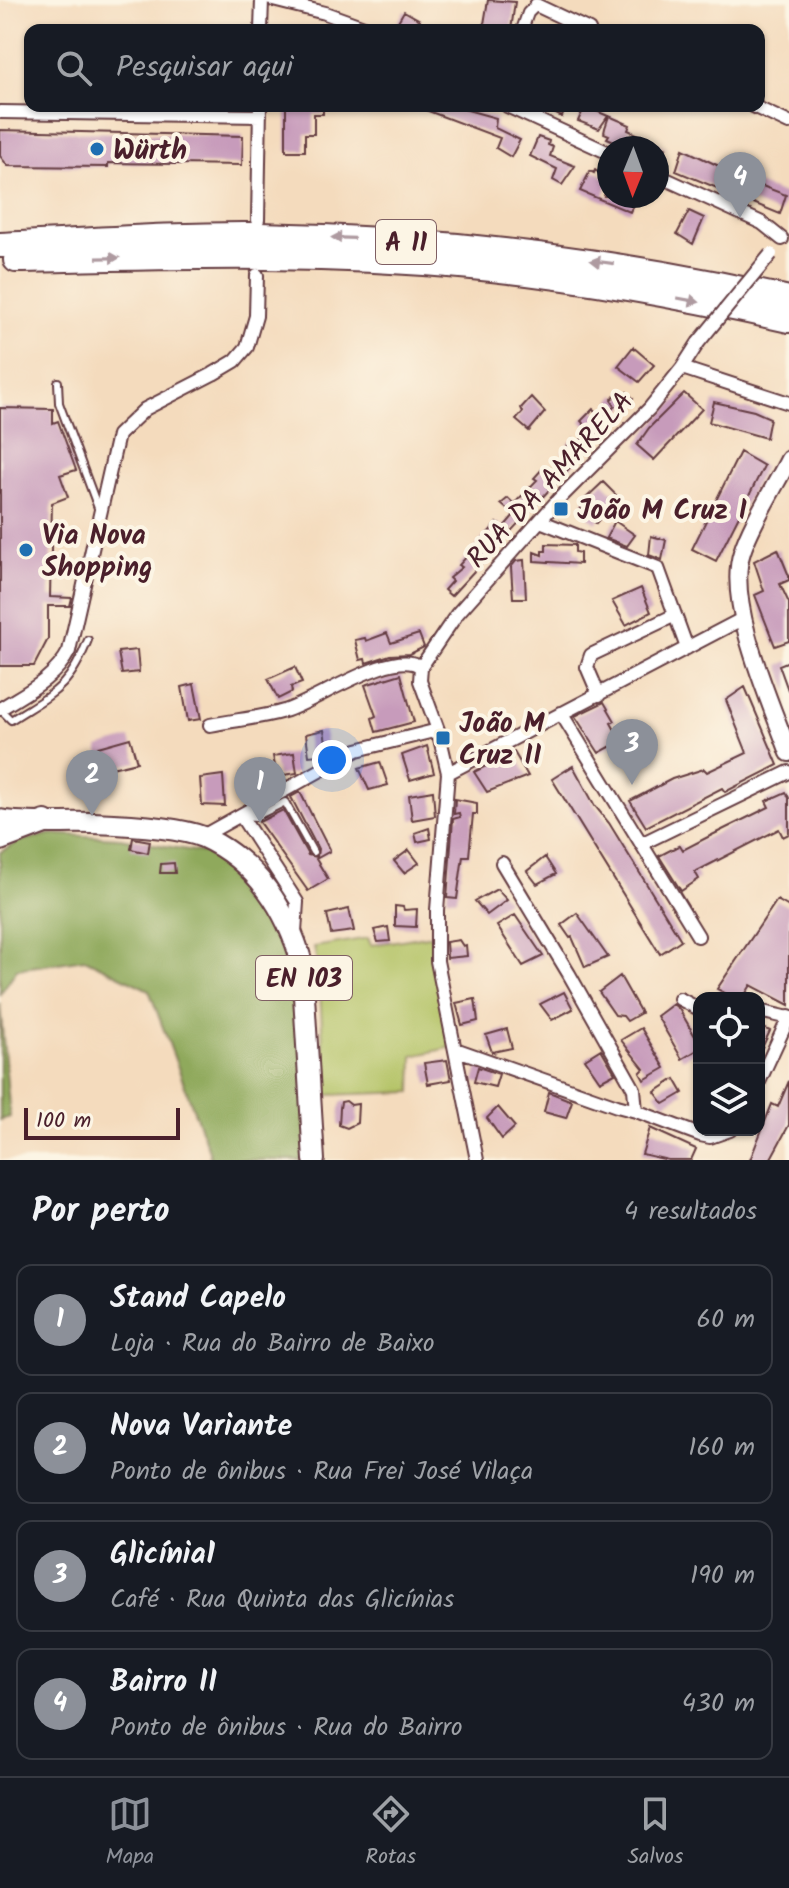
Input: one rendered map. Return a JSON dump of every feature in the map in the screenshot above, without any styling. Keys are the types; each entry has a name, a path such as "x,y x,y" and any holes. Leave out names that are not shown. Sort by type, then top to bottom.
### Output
{"highway":[{"name":"A 11","path":"0,238 257,235 475,246 607,263 789,299"},
{"path":"0,245 132,238"},
{"name":"A 11","path":"0,260 255,256 472,267 603,284 789,320"},
{"path":"2,826 45,822"}],"main road":[{"name":"EN 103","path":"45,822 110,824 201,837 237,858 264,883 294,935 302,963 314,1160"}],"street":[{"path":"261,24 262,0"},
{"path":"273,0 355,24"},
{"path":"524,24 537,2 578,24"},
{"path":"0,112 24,112"},
{"path":"258,220 260,112"},
{"path":"535,112 597,146"},
{"path":"765,112 789,123"},
{"path":"669,180 786,235"},
{"name":"RUA DA AMARELA","path":"421,667 457,614 559,499 649,409 786,235"},
{"path":"0,709 47,678 62,664 69,651 118,435 145,409 235,361 247,347 256,316 257,275"},
{"path":"682,368 789,403"},
{"path":"789,459 742,552 736,590 742,619 789,753"},
{"path":"540,521 658,568 687,648"},
{"path":"599,695 587,667 591,655 675,615"},
{"path":"448,773 742,619"},
{"path":"210,725 282,712 359,675 404,662 415,662 421,667 420,681 438,730 448,773 437,910 437,961 477,1160"},
{"path":"561,713 698,936"},
{"path":"201,837 357,750 438,730"},
{"path":"641,844 789,772"},
{"path":"241,816 297,902 294,935"},
{"path":"502,863 634,1089 636,1111"},
{"path":"680,999 693,1006"},
{"path":"765,1012 789,1018 765,1069"},
{"path":"455,1049 693,1132"}],"lane":[{"path":"58,382 59,403 101,516"},
{"path":"0,709 11,720 60,688 71,677 88,640"},
{"path":"241,816 255,817 285,802 313,852"}],"green space":[{"path":"51,834 120,838 205,853 241,875 270,908 296,966 309,1160 210,1160 149,990 85,959 17,969 0,994 0,852 20,841"},
{"path":"433,935 453,1047 413,1056 412,1092 326,1095 319,974 314,947 368,938 371,945"},
{"path":"0,1004 10,1117 0,1120"}],"building":[{"path":"488,0 515,2 512,24 484,24"},
{"path":"404,11 420,20 418,24 396,24"},
{"path":"286,112 323,112 314,114 314,134 305,134 305,151 286,151"},
{"path":"431,112 474,112 496,118 495,128 520,140 511,157 496,148 500,138"},
{"path":"582,112 599,112 608,116 599,129 578,121"},
{"path":"609,116 630,125 628,130 641,136 608,136 604,133"},
{"path":"0,130 243,136 242,165 108,163 108,167 8,166 0,156"},
{"path":"538,137 549,141 548,145 553,147 550,156 575,166 562,185 553,180 557,169 530,156"},
{"path":"683,149 786,195 780,214 676,171"},
{"path":"590,171 597,171 597,198 580,191"},
{"path":"689,211 704,218 693,244 677,234"},
{"path":"633,347 654,365 639,382 618,366"},
{"path":"627,392 633,398 575,462 451,596 444,590 452,581 449,578 462,567 459,565 497,523 503,528 514,515 501,504 508,498 514,504 537,480 534,478 544,467 548,471 550,467 554,472 566,455 562,452 573,439 577,443 590,431 581,421 593,409 602,418 615,406 611,400 616,394 620,399"},
{"path":"684,393 702,409 654,460 637,445 649,428"},
{"path":"531,397 545,412 529,431 516,420"},
{"path":"714,402 770,418 766,438 709,422"},
{"name":"Via Nova Shopping","path":"0,408 53,409 53,423 58,421 76,470 60,475 68,497 52,503 50,597 72,598 70,606 48,606 48,639 34,666 0,666"},
{"path":"740,452 764,466 716,561 692,549"},
{"path":"603,482 618,497 596,523 580,509 586,498"},
{"path":"615,521 635,535 627,546 606,538"},
{"path":"651,536 666,540 662,560 649,555"},
{"path":"546,544 575,545 575,552 580,553 580,564 534,561 534,552 542,555"},
{"path":"778,549 789,576 789,580 780,584 789,603 789,641 775,646 755,595 764,591 754,561"},
{"path":"524,560 526,598 513,598 511,567 516,561"},
{"path":"641,588 651,612 626,625 612,601"},
{"path":"387,633 391,643 419,634 424,647 410,654 390,655 366,663 365,659 360,660 355,640 365,638 366,641"},
{"path":"137,650 139,672 122,674 118,652"},
{"path":"789,661 789,690 788,690 779,665"},
{"path":"295,667 302,683 291,687 292,692 278,699 268,679"},
{"path":"401,674 414,722 376,732 372,718 376,716 365,685"},
{"path":"194,684 201,719 188,721 182,687"},
{"path":"745,687 778,765 725,792 722,788 646,827 630,801 672,779 704,769 707,772 747,753 726,700"},
{"path":"604,702 615,721 611,723 621,741 599,753 575,716"},
{"path":"324,730 328,754 309,756 306,734"},
{"path":"130,738 137,762 103,770 98,747"},
{"path":"427,746 434,773 410,780 402,755"},
{"path":"514,752 528,776 487,792 474,772"},
{"path":"294,753 297,773 277,776 273,756"},
{"path":"380,762 388,785 369,790 359,768"},
{"path":"573,766 595,806 609,823 681,940 660,954 552,779"},
{"path":"258,768 262,787 245,790 240,773"},
{"path":"223,775 225,806 202,805 200,778"},
{"path":"433,791 435,816 412,820 409,795"},
{"path":"300,792 330,851 316,859 328,879 308,891 259,822 283,810 308,855 317,857 318,849 291,797"},
{"path":"786,792 789,798 789,834 783,837 779,829 695,872 699,879 681,891 659,856 680,845 683,850 769,807 766,801"},
{"path":"455,799 477,803 469,856 463,856 457,899 447,898 453,819 460,817 459,813 454,814"},
{"path":"429,828 431,839 417,842 415,833"},
{"path":"133,838 150,841 148,853 131,849"},
{"path":"409,850 419,863 404,873 394,861"},
{"path":"545,857 556,874 537,884 527,871"},
{"path":"174,863 175,873 160,873 161,864"},
{"path":"497,889 507,900 487,915 475,901"},
{"path":"777,900 789,907 789,1005 751,985 747,992 723,992 717,989"},
{"path":"395,906 404,910 417,909 416,927 395,926"},
{"path":"349,909 354,931 331,934 327,914"},
{"path":"577,913 608,957 585,967 572,937 561,925"},
{"path":"515,915 543,956 523,966 497,926"},
{"path":"388,927 390,941 378,942 374,930"},
{"path":"459,940 463,946 466,945 467,956 447,958 446,942"},
{"path":"620,976 641,1013 627,1021 623,1016 615,1015 599,992"},
{"path":"564,992 573,1009 552,1020 540,1004"},
{"path":"475,999 478,1021 462,1025 456,1003"},
{"path":"673,1004 679,1009 693,1033 693,1053 682,1059 657,1016"},
{"path":"641,1028 665,1068 644,1080 640,1073 644,1069 621,1040"},
{"path":"507,1029 512,1048 492,1052 486,1035"},
{"path":"601,1049 615,1073 600,1081 585,1059"},
{"path":"447,1060 451,1080 428,1084 424,1063"},
{"path":"478,1067 499,1074 495,1087 474,1082"},
{"path":"675,1079 683,1093 664,1104 655,1092"},
{"path":"789,1081 789,1125 770,1160 750,1160 759,1136 765,1136 765,1122 772,1104 778,1107"},
{"path":"549,1092 572,1101 566,1118 544,1112"},
{"path":"341,1102 351,1105 358,1104 357,1123 347,1128 339,1125"},
{"path":"498,1107 515,1127 502,1139 487,1118"},
{"path":"650,1128 696,1149 691,1160 668,1160 642,1154"}],"place":[{"name":"Würth","path":"97,149"},
{"name":"Bairro II","path":"740,218"},
{"name":"João M Cruz I","path":"561,509"},
{"name":"Via Nova Shopping","path":"26,550"},
{"name":"João M Cruz II","path":"443,738"},
{"name":"Glicínia1","path":"632,785"},
{"name":"Nova Variante","path":"92,816"},
{"name":"Stand Capelo","path":"260,823"}]}
